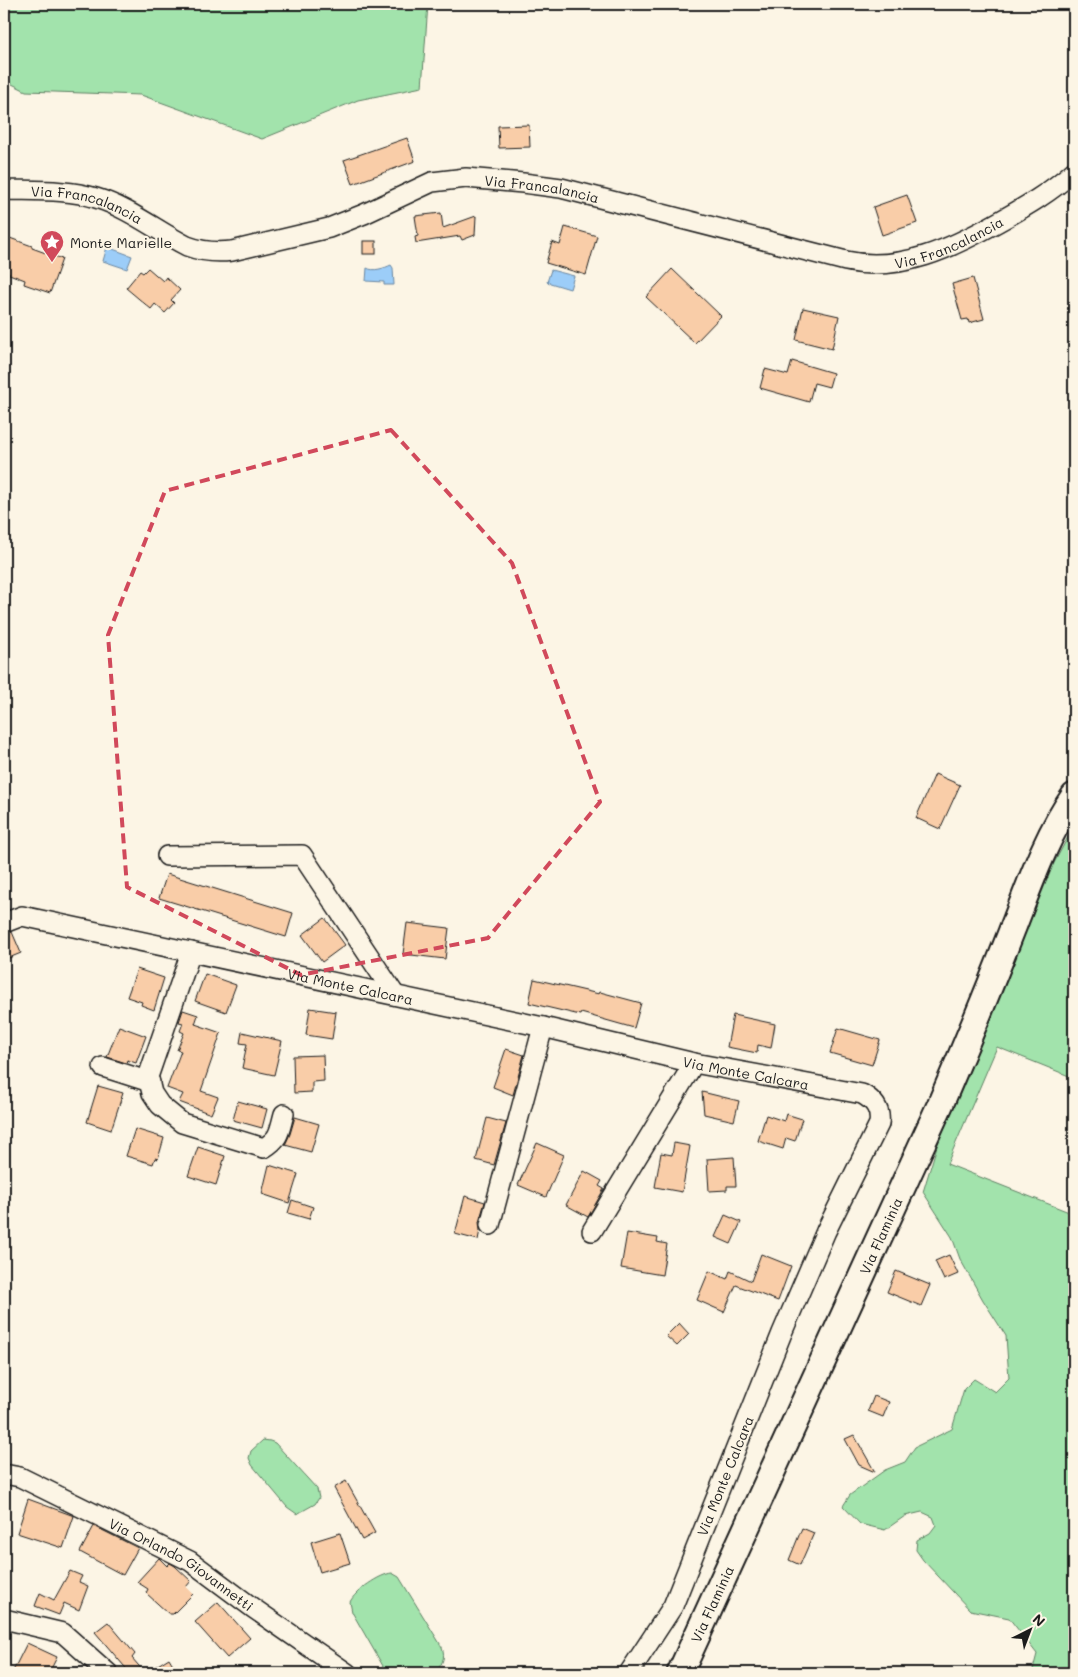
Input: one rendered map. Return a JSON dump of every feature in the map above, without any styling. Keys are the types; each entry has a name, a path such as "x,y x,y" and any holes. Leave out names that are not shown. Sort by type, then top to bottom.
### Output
{"main road":[{"name":"Via Flaminia","path":"680,1673 944,1097 1038,865 1059,821 1074,796"}],"street":[{"name":"Via Francalancia","path":"4,190 75,194 98,198 188,246 199,250 217,252 241,249 330,228 432,182 454,179 484,179 572,191 846,261 873,265 917,258 962,241 1029,206 1074,171"},
{"path":"167,856 302,855 395,995"},
{"name":"Via Monte Calcara","path":"4,923 22,916 543,1027 694,1063 862,1094 874,1103 878,1110 879,1124 826,1231 782,1333 674,1606 629,1673"},
{"path":"191,952 148,1077 152,1093 160,1105 182,1123 264,1148 275,1141 284,1114"},
{"path":"490,1225 543,1027"},
{"path":"592,1230 694,1063"},
{"path":"103,1067 150,1082"},
{"name":"Via Orlando Giovannetti","path":"4,1474 20,1477 190,1561 253,1608 347,1673"},
{"path":"4,1619 63,1633 108,1673"}],"highlighted area":[{"path":"391,430 512,563 600,802 488,938 301,975 127,887 108,635 165,491"}],"green space":[{"path":"4,4 428,4 422,87 358,100 262,139 141,95 26,91 4,80"},
{"path":"1074,826 1074,1078 997,1047 947,1164 1074,1214 1074,1673 1032,1673 1037,1654 1009,1618 970,1610 916,1550 917,1540 930,1533 936,1525 933,1517 922,1512 905,1516 885,1530 860,1524 843,1506 850,1495 885,1470 905,1462 915,1447 952,1429 964,1389 974,1379 995,1392 1009,1378 1006,1336 960,1259 952,1237 923,1192 937,1146 1054,863"},
{"path":"263,1440 275,1443 317,1489 319,1498 315,1504 297,1514 287,1507 252,1465 249,1458 251,1451"},
{"path":"392,1573 399,1577 442,1647 444,1655 434,1673 387,1673 352,1612 350,1602 362,1588"}],"water":[{"path":"107,247 132,256 127,269 103,261"},
{"path":"391,265 393,268 394,285 384,285 384,282 366,281 367,268 376,270"},
{"path":"551,270 574,276 570,289 547,282"}],"building":[{"path":"529,125 530,147 499,148 498,126"},
{"path":"407,138 415,161 353,184 344,160"},
{"path":"907,195 917,223 882,235 873,207"},
{"path":"441,213 443,228 476,216 475,235 462,240 460,236 416,243 415,237 418,236 415,216"},
{"path":"565,227 597,236 586,275 546,263 552,242 560,245"},
{"path":"7,237 62,259 50,293 24,284 25,280 4,272 4,246"},
{"path":"363,241 376,241 376,254 363,254"},
{"path":"148,268 163,281 166,277 180,290 171,300 174,303 165,313 155,304 151,309 126,288 140,271 143,273"},
{"path":"672,269 721,316 695,343 646,297"},
{"path":"973,278 984,319 969,323 968,319 962,320 952,284"},
{"path":"803,308 839,316 832,349 796,340"},
{"path":"792,361 833,373 829,387 814,383 809,402 760,388 765,369 788,375"},
{"path":"935,774 960,785 940,829 916,818"},
{"path":"167,874 293,913 286,937 159,898"},
{"path":"325,918 345,945 322,962 302,935"},
{"path":"407,923 449,928 445,959 403,954"},
{"path":"12,932 21,953 4,960 4,934"},
{"path":"137,969 164,978 154,1010 141,1005 142,1002 127,997"},
{"path":"205,974 236,985 226,1012 195,1001"},
{"path":"534,979 599,994 600,992 641,1003 634,1028 581,1013 580,1015 529,1003"},
{"path":"310,1008 336,1012 332,1039 306,1035"},
{"path":"183,1010 198,1015 195,1024 221,1033 201,1091 218,1097 211,1114 179,1102 183,1094 167,1088 181,1051 177,1050 184,1033 180,1031 183,1023 179,1022"},
{"path":"733,1015 775,1024 771,1048 758,1045 757,1053 727,1047"},
{"path":"119,1026 146,1036 136,1063 127,1060 126,1063 107,1057"},
{"path":"838,1028 880,1040 872,1065 830,1053"},
{"path":"242,1032 282,1041 274,1075 242,1068 247,1044 240,1043"},
{"path":"506,1049 524,1055 513,1095 493,1087"},
{"path":"323,1055 324,1081 312,1082 312,1092 294,1093 293,1056"},
{"path":"98,1086 123,1093 111,1130 87,1122"},
{"path":"702,1092 739,1101 734,1121 704,1114"},
{"path":"238,1101 267,1109 262,1128 233,1120"},
{"path":"786,1114 802,1119 795,1141 786,1138 783,1149 758,1141 766,1115 784,1121"},
{"path":"295,1117 319,1124 311,1152 285,1145"},
{"path":"487,1118 506,1123 494,1165 476,1160"},
{"path":"135,1129 164,1138 158,1159 155,1158 153,1164 126,1156"},
{"path":"537,1143 564,1155 546,1197 518,1185"},
{"path":"674,1143 690,1146 682,1192 655,1187 661,1153 672,1155"},
{"path":"198,1147 225,1156 216,1185 188,1176"},
{"path":"734,1157 736,1186 727,1186 727,1190 709,1191 707,1159"},
{"path":"269,1165 298,1174 289,1203 262,1194"},
{"path":"584,1171 602,1181 599,1186 604,1189 588,1217 566,1205"},
{"path":"465,1196 485,1202 479,1222 478,1240 455,1234"},
{"path":"292,1200 313,1207 309,1219 288,1213"},
{"path":"725,1215 741,1222 731,1244 715,1237"},
{"path":"627,1233 658,1238 657,1242 667,1244 662,1275 621,1268"},
{"path":"761,1254 791,1266 778,1301 736,1285 724,1312 697,1300 709,1271 727,1279 730,1271 751,1281"},
{"path":"949,1255 958,1274 944,1280 935,1261"},
{"path":"896,1271 930,1285 921,1306 887,1292"},
{"path":"679,1323 689,1334 677,1346 666,1336"},
{"path":"874,1396 889,1402 883,1417 868,1411"},
{"path":"854,1435 875,1472 859,1465 845,1439"},
{"path":"346,1481 375,1533 362,1540 334,1488"},
{"path":"28,1499 74,1516 63,1548 17,1533"},
{"path":"94,1526 138,1548 123,1575 80,1552"},
{"path":"802,1528 814,1533 800,1565 789,1560"},
{"path":"340,1533 350,1563 320,1572 311,1542"},
{"path":"159,1558 167,1566 170,1563 175,1566 191,1581 186,1587 193,1594 173,1614 169,1614 146,1593 148,1589 137,1582"},
{"path":"70,1571 82,1576 79,1582 88,1586 79,1610 64,1603 59,1615 35,1606 40,1593 54,1600"},
{"path":"218,1602 250,1638 227,1658 195,1622"},
{"path":"108,1622 135,1654 132,1658 145,1673 130,1673 95,1632"},
{"path":"27,1643 57,1657 49,1673 12,1673"},
{"path":"169,1658 178,1673 145,1673"}],"place":[{"name":"Monte Marielle","path":"52,263"}]}
